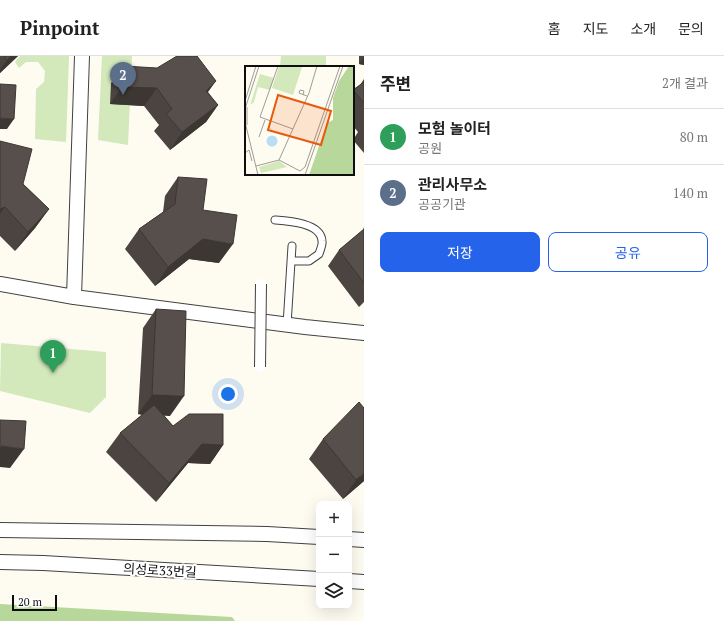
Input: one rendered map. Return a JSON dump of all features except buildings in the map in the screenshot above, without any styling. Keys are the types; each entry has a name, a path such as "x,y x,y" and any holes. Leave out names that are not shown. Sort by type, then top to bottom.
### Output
{"street":[{"path":"74,297 82,56"},
{"path":"0,284 74,297 287,325 364,333"},
{"path":"260,367 261,284"},
{"path":"0,530 268,534 316,537"},
{"path":"352,539 364,540"},
{"name":"의성로33번길","path":"0,562 51,563 316,579"},
{"path":"352,581 364,582"}],"lane":[{"path":"275,220 309,225 319,233 322,241 319,254 308,261 291,261"},
{"path":"287,325 292,246"}],"green space":[{"path":"20,56 69,56 66,142 35,139 36,89 44,82 45,71 38,62 26,62 19,68 15,62"},
{"path":"102,56 132,56 128,145 98,140"},
{"path":"281,56 326,56 326,66 280,66"},
{"path":"1,343 106,352 106,397 90,413 0,391"},
{"path":"0,604 232,617 235,621 0,621"}],"place":[{"name":"관리사무소","path":"123,95"},
{"name":"모험 놀이터","path":"53,373"}]}
